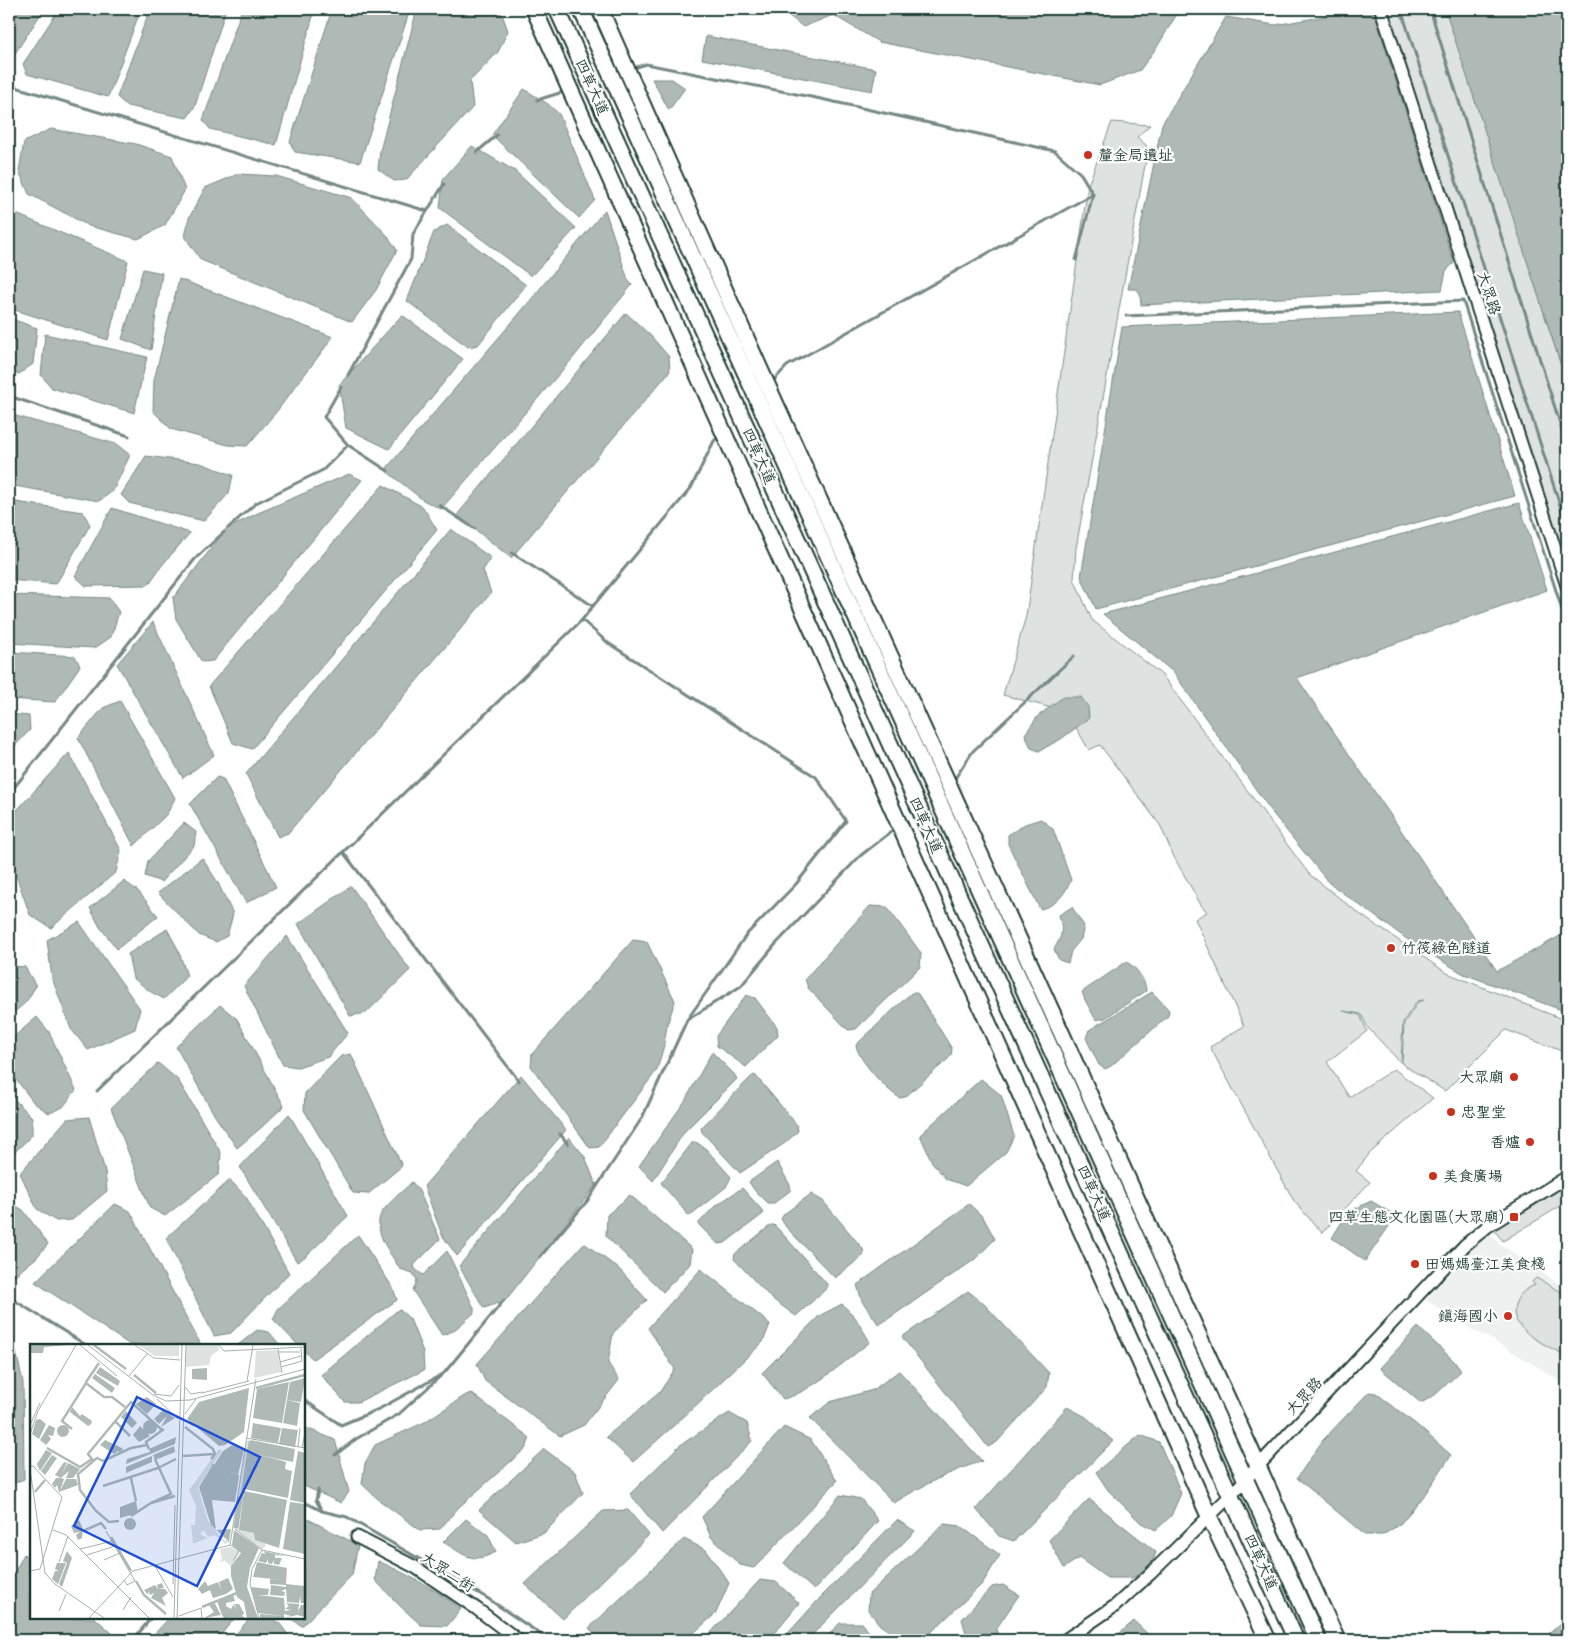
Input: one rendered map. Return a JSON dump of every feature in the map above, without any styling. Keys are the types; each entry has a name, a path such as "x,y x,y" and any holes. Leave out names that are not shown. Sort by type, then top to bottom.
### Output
{"street":[{"path":"522,9 536,14"},
{"name":"四草大道","path":"557,9 1296,1640"},
{"name":"四草大道","path":"581,9 1318,1640"},
{"path":"600,9 759,367 1337,1640"},
{"name":"大眾路","path":"1381,9 1567,586"},
{"name":"四草大道","path":"536,14 1209,1516 1268,1640"},
{"name":"大眾路","path":"1065,1640 1115,1606 1231,1496 1464,1245 1488,1226 1567,1176"},
{"name":"大眾二街","path":"357,1537 415,1568 477,1609 518,1640"}],"shaded area":[{"path":"9,9 44,9 12,58 9,59"},
{"path":"59,9 141,9 108,97 27,74 23,64"},
{"path":"150,9 226,9 195,106 187,118 127,106 117,97"},
{"path":"242,9 315,9 276,145 210,129 203,120"},
{"path":"332,9 404,9 409,13 360,162 295,152 290,142"},
{"path":"417,9 467,9 502,14 508,31 498,52 470,81 473,107 406,180 394,181 378,169 380,151"},
{"path":"776,9 1180,9 1157,47 1140,70 1100,85 879,42 833,15 803,27"},
{"path":"1373,9 1454,263 1446,271 1442,290 1141,305 1140,293 1136,289 1128,289 1162,124 1226,17 1275,25"},
{"path":"1388,9 1446,9 1567,384 1567,569"},
{"path":"1458,9 1567,9 1567,384 1446,12"},
{"path":"706,36 876,69 872,91 702,59"},
{"path":"652,79 672,79 685,88 669,110"},
{"path":"524,89 548,104 559,114 595,200 579,218 492,135"},
{"path":"1112,122 1150,125 1137,137 1146,145 1147,154 1076,548 1074,579 1092,620 1162,675 1309,874 1361,915 1447,973 1567,1021 1567,1053 1506,1030 1445,1091 1402,1064 1404,1023 1418,1002 1424,1000 1417,1001 1403,1022 1401,1063 1368,1028 1361,1014 1343,1011 1360,1015 1367,1031 1327,1062 1349,1097 1394,1069 1433,1098 1370,1153 1356,1171 1370,1182 1322,1233 1294,1201 1210,1047 1244,1026 1195,919 1207,912 1201,905 1174,857 1160,825 1100,745 1089,750 1067,712 1003,695 1026,616 1088,185"},
{"path":"51,129 136,144 172,156 185,190 165,225 138,239 89,226 29,194 19,171 24,142"},
{"path":"472,146 515,171 576,228 531,276 440,208 443,179"},
{"path":"238,174 276,176 352,198 386,234 397,250 376,290 352,322 201,260 185,237 189,218 205,188"},
{"path":"605,210 628,280 632,285 573,358 441,509 423,500 385,470 519,314"},
{"path":"9,211 128,261 108,340 9,308"},
{"path":"447,225 526,285 478,345 468,347 407,301 434,232"},
{"path":"143,269 162,273 151,350 122,339"},
{"path":"179,279 333,337 277,411 247,446 228,445 171,429 153,411 154,380"},
{"path":"1458,312 1515,496 1096,609 1081,577 1122,327"},
{"path":"626,313 651,336 669,357 670,371 511,558 457,515"},
{"path":"402,315 463,359 389,449 346,428 339,385"},
{"path":"9,318 37,328 33,364 19,374 9,371"},
{"path":"45,334 147,357 134,413 52,388 41,375"},
{"path":"9,414 116,444 130,455 113,491 99,501 9,485"},
{"path":"146,456 200,463 233,475 229,493 204,521 129,503 121,495"},
{"path":"349,474 362,480 213,661 202,662 176,619 173,598 226,529 258,513"},
{"path":"383,485 423,507 437,530 252,749 233,743 209,686"},
{"path":"9,501 83,512 90,525 56,584 9,580"},
{"path":"1519,503 1547,590 1297,678 1497,971 1567,932 1567,1012 1464,974 1418,947 1329,883 1274,815 1173,672 1103,614"},
{"path":"112,508 190,533 163,564 148,585 86,586 75,576"},
{"path":"451,529 491,558 483,570 491,593 288,833 278,837 246,774"},
{"path":"9,595 109,598 119,612 111,637 95,648 9,643"},
{"path":"153,622 214,755 183,778 117,664"},
{"path":"9,652 75,656 80,666 55,702 9,699"},
{"path":"1063,697 1081,697 1088,707 1089,718 1061,739 1039,751 1031,748 1025,734 1038,716"},
{"path":"120,701 175,798 167,814 134,846 78,738 103,708"},
{"path":"9,714 29,716 30,730 9,752"},
{"path":"69,753 121,850 116,872 51,928 30,915 9,855 9,819"},
{"path":"217,777 223,779 276,887 246,903 190,804"},
{"path":"1041,819 1053,829 1071,880 1059,899 1051,905 1040,909 1008,844 1008,835 1025,824"},
{"path":"184,823 196,832 194,846 161,882 145,876 148,861"},
{"path":"202,858 217,881 233,914 227,936 216,942 199,935 158,893"},
{"path":"124,881 138,891 158,916 117,949 100,927 90,908"},
{"path":"351,886 410,970 366,1013 350,1016 298,924"},
{"path":"870,906 887,907 921,953 920,967 856,1029 848,1030 808,988 805,979"},
{"path":"1072,907 1084,926 1081,939 1071,951 1068,963 1059,960 1054,949 1061,933 1059,915"},
{"path":"79,922 140,1009 135,1029 88,1050 71,1029 52,978 47,940"},
{"path":"167,929 178,949 187,976 164,999 133,978 128,954"},
{"path":"287,936 348,1033 328,1057 298,1067 283,1065 244,986"},
{"path":"633,940 647,942 675,1001 667,1025 657,1070 599,1147 590,1148 531,1066 532,1054"},
{"path":"1126,962 1140,974 1146,991 1105,1018 1096,1020 1082,992"},
{"path":"9,967 25,967 36,986 26,1002 9,1017"},
{"path":"914,992 918,994 952,1049 948,1059 905,1097 900,1098 888,1089 867,1067 856,1045"},
{"path":"1152,992 1169,1010 1168,1016 1111,1066 1105,1069 1099,1065 1086,1038 1089,1030"},
{"path":"746,995 755,998 777,1027 778,1035 746,1067 717,1046 716,1036"},
{"path":"220,1005 237,1019 284,1106 237,1148 215,1116 176,1047"},
{"path":"37,1017 49,1032 76,1090 63,1107 49,1113 34,1103 9,1070 9,1041"},
{"path":"712,1052 737,1079 684,1132 653,1181 639,1166 685,1101"},
{"path":"351,1054 402,1166 368,1194 353,1193 304,1110 305,1093 341,1056"},
{"path":"158,1063 178,1080 221,1153 219,1174 165,1216 150,1208 111,1108"},
{"path":"521,1075 566,1130 457,1256 442,1235 424,1186"},
{"path":"755,1075 797,1125 798,1131 785,1143 740,1173 702,1132 701,1128"},
{"path":"981,1079 1001,1095 1014,1136 1006,1152 966,1186 946,1179 932,1162 920,1135"},
{"path":"9,1094 32,1117 32,1135 9,1158"},
{"path":"289,1114 348,1216 306,1256 297,1262 240,1167"},
{"path":"89,1117 105,1171 107,1191 72,1220 56,1221 37,1209 20,1173 67,1119"},
{"path":"569,1137 585,1157 596,1185 505,1301 484,1308 459,1266"},
{"path":"696,1142 706,1149 731,1177 726,1187 689,1216 661,1183 692,1143"},
{"path":"777,1162 791,1190 774,1203 767,1203 749,1182"},
{"path":"230,1180 246,1197 289,1273 231,1333 214,1336 166,1238"},
{"path":"412,1182 419,1191 440,1239 414,1265 415,1269 423,1275 447,1251 474,1308 474,1313 453,1331 442,1335 413,1291 417,1280 413,1273 400,1269 380,1234 379,1219 382,1212"},
{"path":"1567,1185 1567,1202 1503,1241 1493,1229"},
{"path":"742,1188 761,1209 763,1214 725,1243 718,1244 698,1224 714,1207"},
{"path":"811,1194 823,1201 863,1249 864,1255 835,1278 786,1227 781,1219 784,1214"},
{"path":"630,1195 692,1249 690,1264 663,1292 606,1236 607,1215"},
{"path":"1371,1201 1396,1216 1365,1261 1332,1238 1348,1212"},
{"path":"9,1202 23,1210 48,1244 36,1258 15,1275 9,1272"},
{"path":"115,1204 130,1211 200,1344 128,1344 35,1282"},
{"path":"969,1204 983,1217 995,1239 974,1260 879,1325 862,1301 857,1285"},
{"path":"771,1225 774,1225 780,1231 827,1284 827,1288 796,1316 771,1298 734,1259 735,1254"},
{"path":"358,1235 393,1288 397,1300 313,1359 305,1352 305,1344 297,1344 273,1319 278,1309"},
{"name":"鎮海國小","path":"1489,1235 1531,1266 1567,1289 1567,1385 1491,1339 1474,1331 1426,1300 1460,1258"},
{"path":"584,1243 619,1269 647,1300 613,1333 608,1363 619,1380 584,1425 560,1436 485,1381 477,1364"},
{"path":"701,1269 770,1324 763,1342 633,1462 606,1437 659,1393 675,1369 648,1328"},
{"path":"1536,1278 1567,1295 1567,1356 1531,1336 1522,1329 1517,1321 1514,1312 1516,1302 1519,1296 1535,1285 1532,1282"},
{"path":"968,1291 983,1303 1049,1373 1047,1387 997,1442 988,1447 902,1337"},
{"path":"842,1304 855,1317 870,1342 816,1383 793,1396 783,1399 762,1373 819,1316"},
{"path":"399,1309 410,1319 423,1352 424,1370 358,1402 345,1402 321,1375"},
{"path":"1418,1327 1454,1361 1461,1371 1435,1395 1421,1403 1380,1368"},
{"path":"257,1330 269,1332 279,1344 239,1344"},
{"path":"14,1343 23,1382 24,1479 9,1485 9,1347"},
{"path":"899,1371 982,1461 936,1479 894,1503 810,1418 830,1402 873,1390"},
{"path":"1369,1392 1376,1393 1451,1455 1423,1497 1400,1524 1383,1535 1365,1535 1297,1478 1323,1440"},
{"path":"471,1393 530,1438 526,1448 459,1507 440,1529 420,1530 379,1500 362,1484 365,1463 375,1445 423,1423"},
{"path":"1067,1407 1086,1417 1113,1441 1014,1541 999,1536 976,1509"},
{"path":"729,1413 747,1423 752,1441 662,1533 630,1494 679,1446"},
{"path":"305,1427 335,1440 349,1492 341,1503 305,1486"},
{"path":"784,1427 811,1440 837,1481 754,1568 740,1565 711,1537 702,1517"},
{"path":"1140,1435 1159,1442 1181,1493 1171,1516 1156,1530 1141,1523 1108,1490 1096,1472"},
{"path":"544,1449 575,1472 583,1493 544,1533 516,1542 479,1510"},
{"path":"840,1495 861,1499 878,1521 814,1590 784,1563"},
{"path":"1089,1499 1156,1552 1150,1569 1132,1578 1107,1578 1079,1558 1064,1568 1049,1540"},
{"path":"628,1510 649,1535 563,1619 525,1584 603,1511"},
{"path":"305,1518 358,1545 352,1575 302,1626 292,1619 305,1619"},
{"path":"466,1519 488,1535 496,1552 480,1558 474,1558 462,1554 443,1542"},
{"path":"897,1520 915,1531 807,1640 782,1640 819,1599"},
{"path":"944,1524 960,1526 1000,1555 982,1584 923,1640 901,1640 880,1625 868,1610 869,1594"},
{"path":"684,1539 706,1550 729,1583 716,1613 686,1640 600,1640 589,1628"},
{"path":"24,1554 30,1560 30,1619 96,1619 113,1634 111,1640 9,1640 9,1583"},
{"path":"378,1561 421,1582 461,1609 447,1626 421,1625 375,1580"},
{"path":"760,1580 776,1582 799,1603 770,1638 704,1640"},
{"path":"1003,1585 1019,1595 996,1629 999,1640 968,1640 962,1619 992,1587"},
{"path":"1567,1618 1567,1636 1565,1640 1542,1640"},
{"path":"168,1619 234,1619 216,1640 149,1640"},
{"path":"249,1619 272,1619 280,1624 292,1640 231,1640"},
{"path":"1134,1621 1154,1640 1117,1640 1114,1638"},
{"path":"840,1623 861,1623 877,1640 824,1640"}],"waterway":[{"path":"1401,9 1567,527"},
{"path":"1430,9 1567,446"},
{"path":"637,67 646,64 821,99 1055,151 1081,174 1093,194 1076,260"},
{"path":"9,85 427,211"},
{"path":"537,100 563,92"},
{"path":"477,152 497,135"},
{"path":"348,375 411,259 413,234 444,184"},
{"path":"774,380 787,366 1093,194"},
{"path":"1126,316 1463,301 1567,625"},
{"path":"341,387 324,417 348,445 388,471"},
{"path":"9,396 129,436"},
{"path":"593,606 691,488 714,441 719,436"},
{"path":"228,528 256,503 323,470 348,445"},
{"path":"439,505 475,529"},
{"path":"9,794 195,559 224,532"},
{"path":"512,553 593,606 582,620 608,643 816,777 846,821 796,884 747,934 687,1020"},
{"path":"97,1091 582,620"},
{"path":"952,783 973,751 1074,656"},
{"path":"540,1257 588,1200 642,1118 687,1020 741,986 775,945 860,856 896,828"},
{"path":"343,852 519,1081"},
{"path":"560,1134 568,1144"},
{"path":"9,1297 84,1344"},
{"path":"335,1455 356,1439 399,1414 445,1372 504,1300"},
{"path":"305,1401 341,1425 379,1409 441,1375"},
{"path":"318,1490 316,1500 322,1511"},
{"path":"305,1502 322,1511 347,1517 487,1598 549,1640"},
{"path":"133,1640 150,1619"}],"place":[{"name":"釐金局遺址","path":"1088,155"},
{"name":"竹筏綠色隧道","path":"1391,948"},
{"name":"大眾廟","path":"1514,1077"},
{"name":"忠聖堂","path":"1451,1112"},
{"name":"香爐","path":"1530,1142"},
{"name":"美食廣場","path":"1433,1176"},
{"name":"四草生態文化園區(大眾廟)","path":"1514,1217"},
{"name":"田媽媽臺江美食棧","path":"1415,1264"},
{"name":"鎮海國小","path":"1508,1316"}]}
